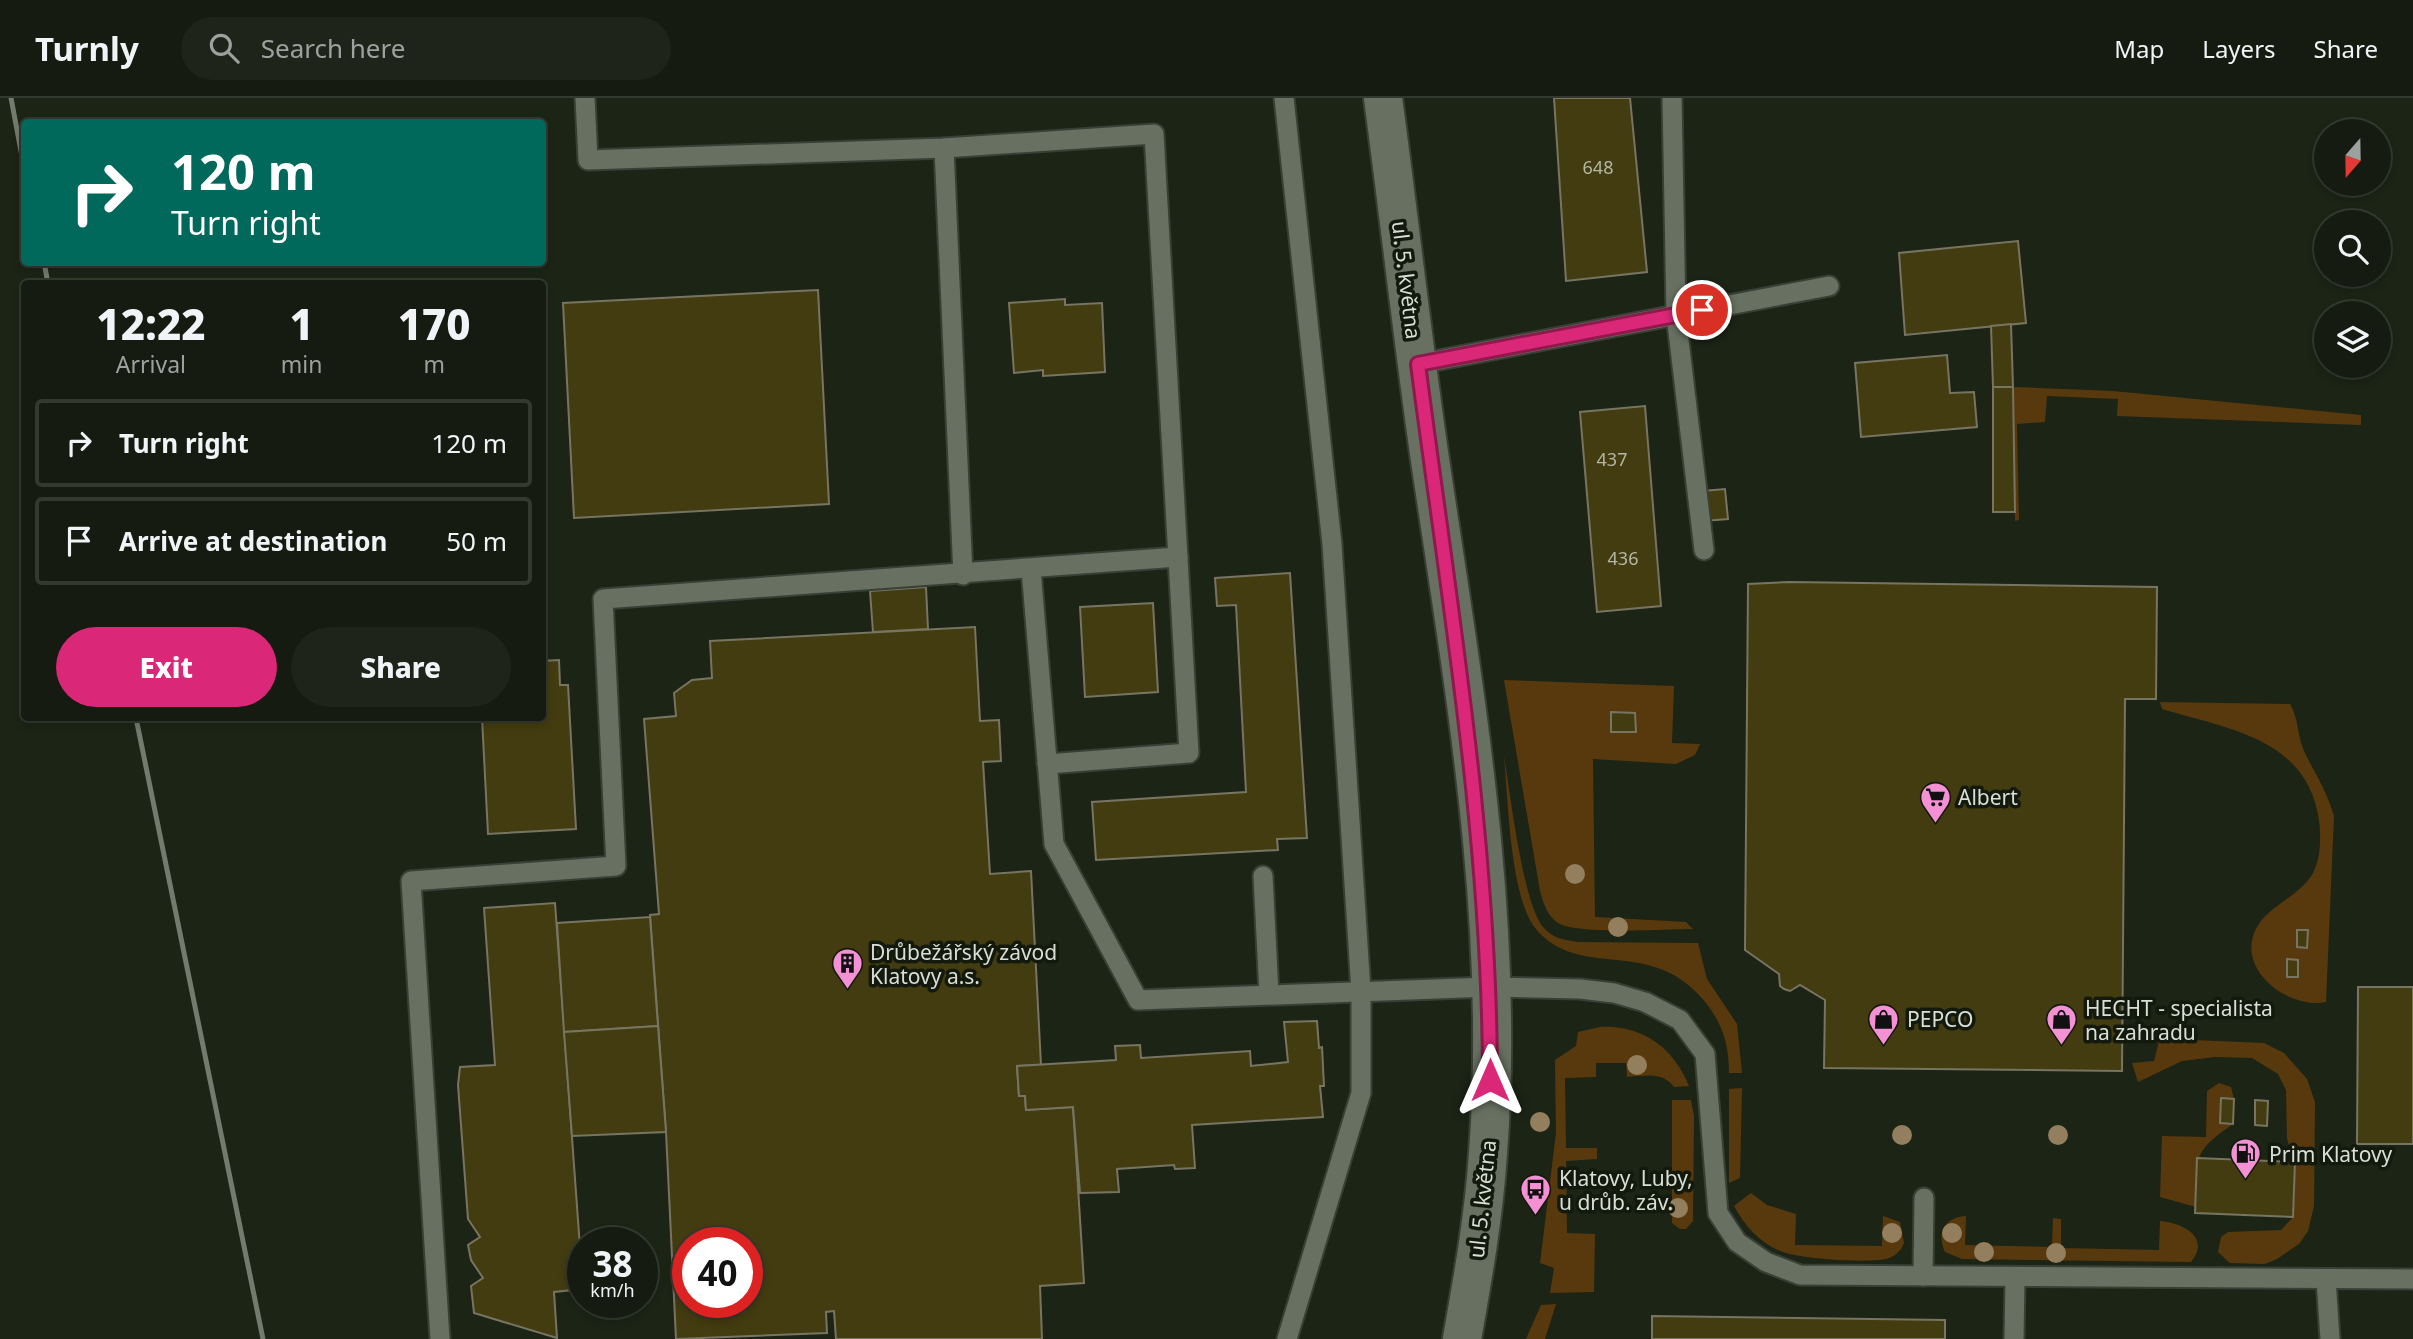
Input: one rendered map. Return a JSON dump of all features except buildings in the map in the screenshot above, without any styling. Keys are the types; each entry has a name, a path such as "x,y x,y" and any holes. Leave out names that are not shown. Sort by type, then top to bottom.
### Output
{"street":[{"name":"ul. 5. května","path":"1383,98 1462,677 1486,900 1490,987 1489,1150 1481,1224 1462,1339"}],"lane":[{"path":"585,98 589,160 944,148 1154,134 1189,753 1047,764"},
{"path":"1284,98 1332,544 1361,991 1361,1093 1287,1339"},
{"path":"1672,98 1676,315 1704,550"},
{"path":"944,148 963,575"},
{"path":"1418,364 1829,286"},
{"path":"440,1339 411,881 617,866 603,599 963,575 1178,557"},
{"path":"1031,569 1054,844 1138,1000 1490,987 1614,993 1645,1002 1680,1020 1705,1054 1718,1213 1737,1242 1766,1262 1800,1275 2413,1279"},
{"path":"1263,876 1269,994"},
{"path":"1923,1276 1924,1198"},
{"path":"2014,1339 2015,1278"},
{"path":"2326,1279 2330,1339"}],"shaded area":[{"path":"2013,387 2113,391 2361,415 2361,425 2117,416 2118,399 2047,396 2045,422 2017,424 2019,520 2015,521"},
{"path":"1504,680 1674,686 1672,743 1700,744 1695,755 1676,764 1593,759 1595,917 1686,922 1693,929 1584,929 1568,927 1551,917 1540,891"},
{"path":"2160,702 2290,704 2304,751 2334,816 2326,1002 2310,1003 2280,992 2257,969 2252,955 2252,939 2259,924 2308,881 2316,867 2320,834 2312,793 2299,771 2282,754 2261,741 2238,731 2162,709"},
{"path":"1504,756 1524,873 1536,916 1544,928 1556,937 1578,942 1698,943 1707,979 1737,1024 1742,1073 1729,1073 1728,1053 1721,1027 1706,1003 1685,982 1663,970 1640,963 1574,953 1554,945 1536,929 1527,914 1516,872"},
{"path":"1600,1027 1629,1030 1654,1041 1674,1060 1689,1086 1674,1087 1664,1079 1653,1076 1627,1077 1626,1063 1596,1063 1596,1077 1565,1078 1566,1148 1597,1148 1597,1159 1566,1161 1567,1233 1595,1234 1594,1292 1550,1293 1554,1268 1540,1263 1556,1133 1555,1060 1576,1046 1578,1032"},
{"path":"2159,1041 2264,1043 2284,1053 2307,1079 2315,1102 2314,1206 2308,1231 2299,1244 2265,1264 2230,1263 2218,1252 2221,1237 2228,1232 2281,1230 2293,1217 2295,1162 2287,1139 2286,1090 2278,1074 2252,1058 2215,1057 2182,1061 2138,1082 2132,1063 2154,1061"},
{"path":"2219,1083 2231,1087 2234,1099 2221,1099 2220,1123 2233,1124 2210,1142 2199,1158 2196,1207 2160,1197 2162,1136 2206,1137 2207,1091"},
{"path":"1742,1088 1740,1178 1729,1183 1729,1089"},
{"path":"1672,1100 1691,1100 1694,1116 1693,1221 1686,1229 1680,1229 1672,1223"},
{"path":"1751,1193 1767,1205 1796,1214 1795,1245 1882,1246 1883,1216 1900,1222 1904,1243 1894,1255 1880,1260 1852,1261 1789,1254 1753,1233 1734,1206"},
{"path":"1966,1216 1965,1245 2052,1247 2053,1218 2061,1219 2061,1248 2159,1250 2160,1221 2185,1228 2192,1233 2198,1245 2191,1262 1962,1259 1945,1252 1942,1233 1944,1227 1953,1219"},
{"path":"1556,1304 1545,1339 1526,1339 1541,1305"}],"railway":[{"path":"11,98 21,151"},
{"path":"45,266 47,280"},
{"path":"137,721 263,1339"}],"place":[{"name":"Albert","path":"1935,824"},
{"name":"Drůbežářský závod Klatovy a.s.","path":"847,991"},
{"name":"PEPCO","path":"1884,1046"},
{"name":"HECHT - specialista na zahradu","path":"2062,1047"},
{"name":"Prim Klatovy","path":"2246,1181"},
{"name":"Klatovy, Luby, u drůb. záv.","path":"1536,1217"}],"route":[{"path":"1490,1080 1486,900 1462,677 1418,364 1702,310"}]}
